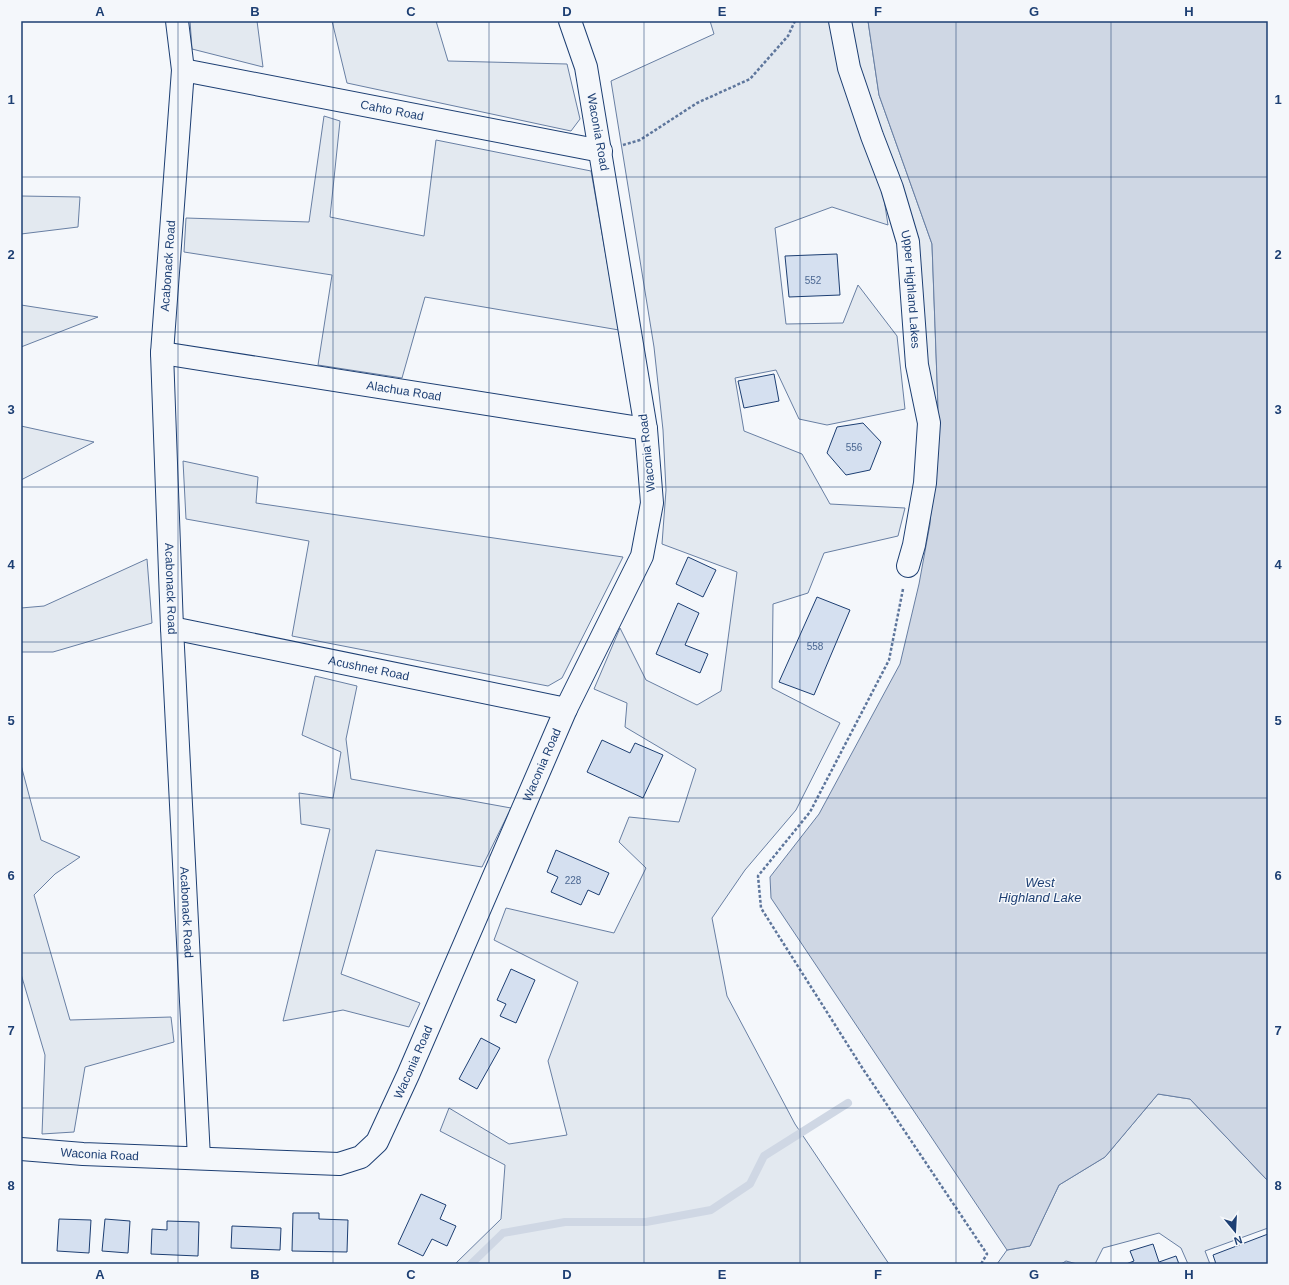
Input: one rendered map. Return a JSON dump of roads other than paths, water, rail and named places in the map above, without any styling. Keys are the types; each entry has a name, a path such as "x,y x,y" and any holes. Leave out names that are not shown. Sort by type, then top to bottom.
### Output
{"street":[{"name":"Acabonack Road","path":"178,21 183,70 162,353 172,628 199,1158"},
{"name":"Waconia Road","path":"21,1149 83,1154 339,1164 361,1157 377,1142 408,1075 566,709 642,556 652,503 646,429 601,151 586,67 570,21"},
{"name":"Upper Highland Lakes","path":"840,21 849,68 872,136 892,188 908,242 917,365 929,423 925,483 914,545 908,566"},
{"name":"Cahto Road","path":"183,70 601,151"},
{"name":"Alachua Road","path":"162,353 646,429"},
{"name":"Acushnet Road","path":"172,628 566,709"}],"water":[{"name":"West Highland Lake","path":"868,21 1268,21 1268,1181 1190,1099 1158,1094 1105,1157 1059,1185 1030,1246 1007,1250 771,898 770,877 819,814 900,664 919,584 930,524 938,407 932,244 879,95"}],"waterway":[{"path":"471,1264 503,1233 565,1222 646,1222 711,1210 750,1184 764,1156 848,1103"}]}
